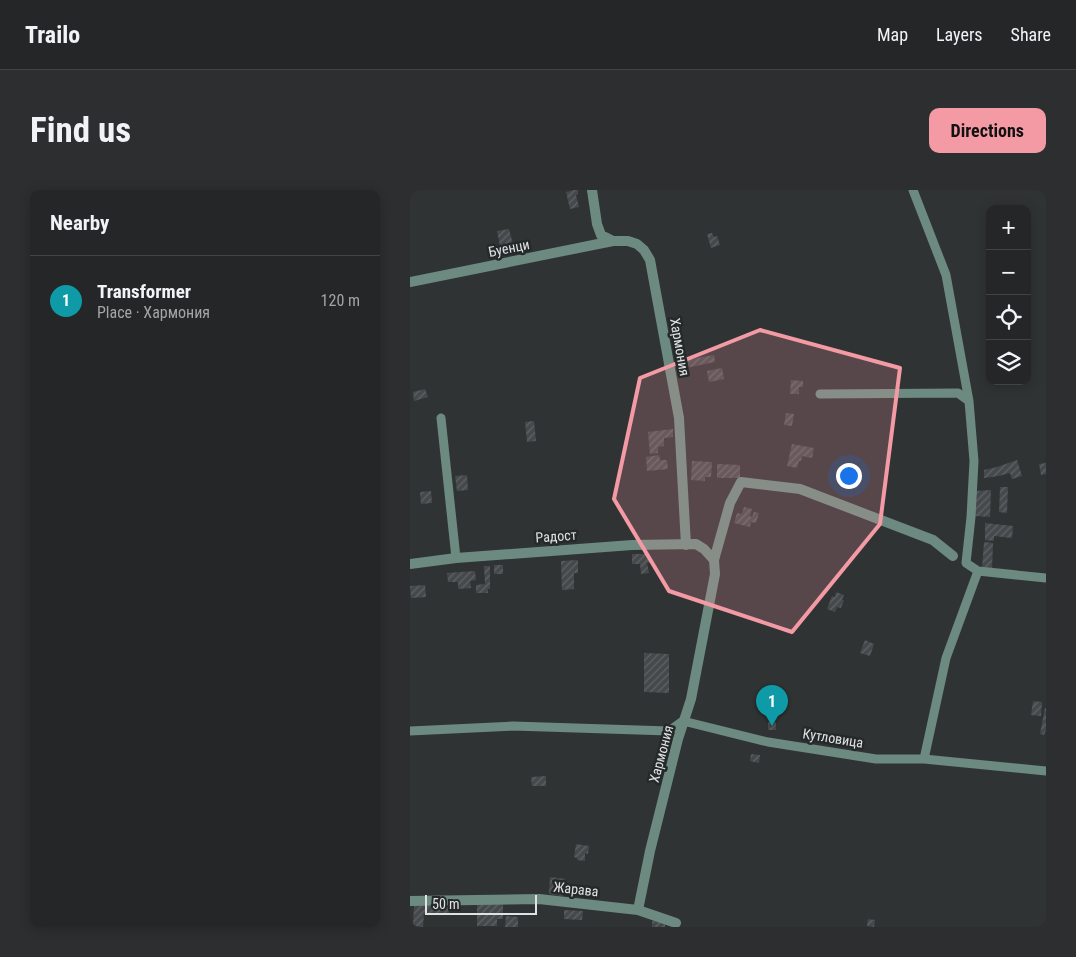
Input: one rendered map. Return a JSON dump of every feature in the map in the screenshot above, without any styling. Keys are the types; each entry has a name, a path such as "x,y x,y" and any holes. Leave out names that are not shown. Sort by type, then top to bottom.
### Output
{"street":[{"path":"592,190 597,224 601,235 613,241"},
{"name":"Хармония","path":"613,241 628,240 638,244 650,260 679,418 686,545"},
{"name":"Буенци","path":"410,282 613,241"},
{"name":"Хармония","path":"638,910 664,794 683,721 691,699 715,574 714,560 730,503 741,482 800,489 933,540 953,556"},
{"name":"Радост","path":"410,564 456,558 632,545 696,544 704,549 714,560"},
{"name":"Жарава","path":"410,901 539,899 638,910 676,922"}],"lane":[{"path":"913,190 946,275 969,401 974,461 966,563 978,571 1046,578"},
{"path":"820,394 958,393 969,401"},
{"path":"441,418 456,558"},
{"path":"924,759 946,658 978,571"},
{"path":"410,731 513,726 669,731 683,721"},
{"name":"Кутловица","path":"683,721 768,742 876,759 924,759 1046,771"}],"highlighted area":[{"path":"760,330 900,368 880,524 792,632 669,591 614,499 640,378"}],"building":[{"path":"578,190 576,195 579,207 570,209 566,192"},
{"path":"509,229 513,244 500,246 497,231"},
{"path":"712,233 714,237 717,236 720,245 711,248 707,234"},
{"path":"714,355 715,362 681,369 681,372 677,372 675,362"},
{"path":"722,368 724,379 709,382 707,371"},
{"path":"791,380 803,381 803,387 799,387 799,394 790,394"},
{"path":"425,389 428,397 414,401 413,392"},
{"path":"786,413 794,414 792,426 784,425"},
{"path":"534,421 536,441 527,442 525,422"},
{"path":"673,429 673,437 664,438 664,446 658,447 658,453 650,454 648,432"},
{"path":"792,444 814,448 812,458 802,456 797,468 787,466"},
{"path":"659,455 660,460 667,460 668,469 647,471 646,457"},
{"path":"1017,460 1022,476 1012,479 1010,473 984,478 984,470"},
{"path":"692,461 712,462 711,477 705,477 705,481 691,480"},
{"path":"1046,463 1046,474 1041,475 1039,464"},
{"path":"717,464 740,465 740,478 717,478"},
{"path":"467,475 468,490 457,491 455,476"},
{"path":"1000,487 1008,487 1007,513 999,512"},
{"path":"991,490 990,517 975,516 976,491"},
{"path":"431,491 432,503 421,504 420,492"},
{"path":"744,507 752,509 750,516 752,517 754,512 759,513 756,523 751,522 750,527 734,523 737,513 742,514"},
{"path":"985,523 1013,526 1012,538 994,536 994,541 985,540"},
{"path":"984,542 993,543 992,570 982,569"},
{"path":"632,554 650,554 650,563 647,563 649,573 641,574 640,564 632,564"},
{"path":"578,560 578,573 574,573 574,589 562,590 561,561"},
{"path":"494,565 503,565 503,574 494,574"},
{"path":"484,566 490,566 490,589 488,589 488,593 476,593 476,585 485,584"},
{"path":"475,571 476,580 470,581 471,588 458,589 458,582 448,582 447,573"},
{"path":"425,585 426,597 411,598 410,586"},
{"path":"836,592 844,595 842,600 844,600 841,608 837,607 835,612 827,609 832,596 835,597"},
{"path":"865,640 874,644 870,656 860,653"},
{"path":"644,653 669,654 669,693 644,692"},
{"path":"1033,701 1042,702 1041,716 1031,715"},
{"path":"1045,708 1046,730 1044,735 1040,734"},
{"path":"768,722 776,722 776,730 768,730"},
{"path":"751,754 760,755 759,763 750,761"},
{"path":"546,776 546,786 532,786 531,777"},
{"path":"576,844 589,846 588,854 585,853 585,861 577,860 574,857"},
{"path":"550,877 565,879 563,896 549,894"},
{"path":"477,904 503,904 503,919 497,919 497,926 477,926"},
{"path":"414,905 449,907 449,915 424,914 423,927 413,927"},
{"path":"564,910 583,911 582,920 564,919"},
{"path":"506,916 518,917 518,927 505,927"},
{"path":"868,919 875,920 874,927 867,926"},
{"path":"652,921 665,921 665,927 652,927"}],"place":[{"name":"Transformer","path":"772,726"}]}
